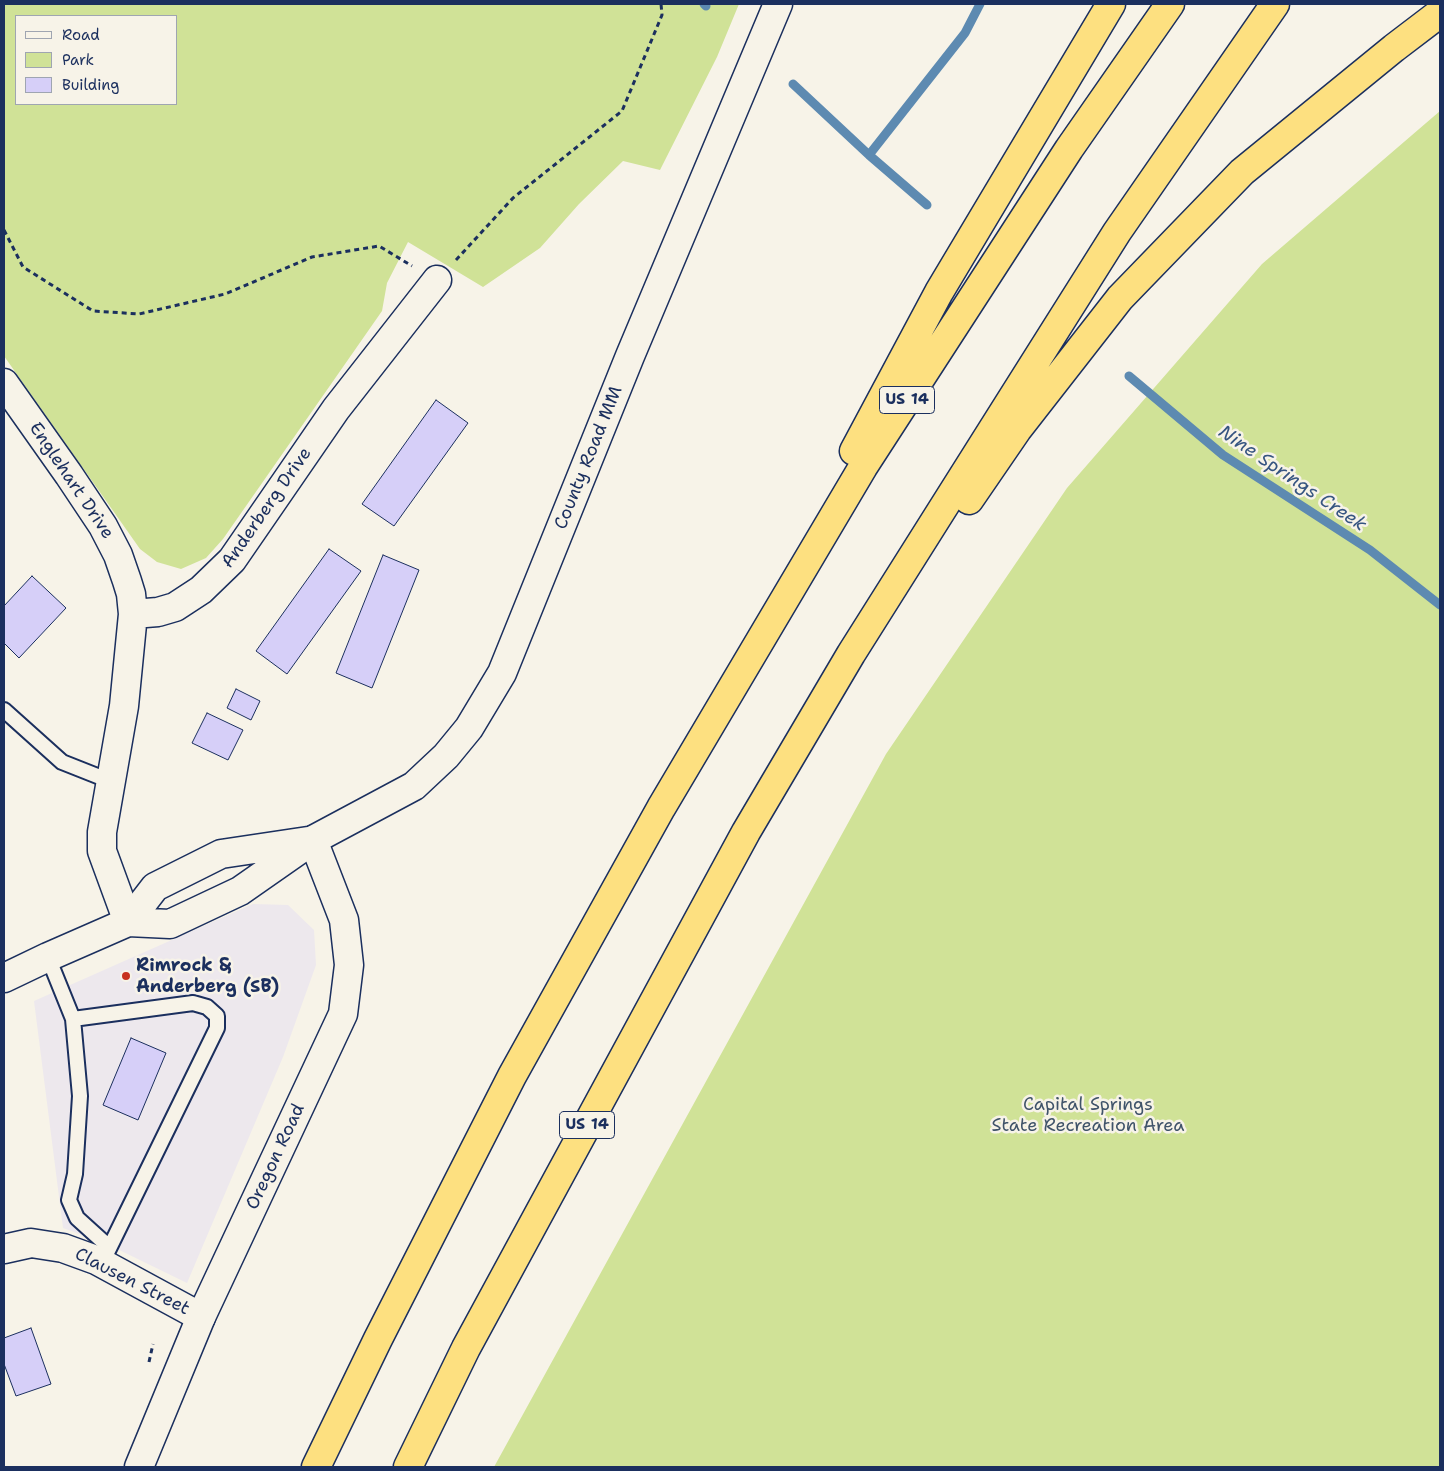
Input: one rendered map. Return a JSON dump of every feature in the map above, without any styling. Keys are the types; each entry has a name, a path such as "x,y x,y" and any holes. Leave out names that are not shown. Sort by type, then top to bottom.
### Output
{"highway":[{"path":"693,753 940,292 1112,4"},
{"name":"US 14","path":"316,1467 378,1339 512,1076 693,753 863,468 1069,149 1170,4"},
{"name":"US 14","path":"408,1467 466,1348 742,841 851,654 1117,232 1275,4"},
{"path":"774,787 1017,430 1120,298 1242,172 1394,48 1440,13"}],"street":[{"name":"County Road MM","path":"313,840 414,786 446,756 469,728 502,673 630,356 778,4"},
{"name":"Anderberg Drive","path":"134,614 158,612 175,607 201,590 232,560 336,409 437,280"},
{"name":"Englehart Drive","path":"4,383 103,526 118,555 127,580 134,614"},
{"path":"128,922 102,851 102,832 124,706 134,614"},
{"path":"128,922 155,887 221,854 313,840"},
{"path":"4,978 128,922 170,924 240,891 313,840"},
{"name":"Oregon Road","path":"140,1467 201,1317 343,1014 349,964 344,920 313,840"},
{"name":"Clausen Street","path":"4,1249 31,1243 106,1255 201,1317"}],"lane":[{"path":"4,710 62,762 110,781"},
{"path":"48,957 73,1018 80,1096 75,1174 69,1200 77,1218 106,1255 218,1028 217,1016 207,1007 193,1003 73,1018"}],"path":[{"path":"4,230 23,267 93,311 139,314 225,294 312,257 379,246 437,280 513,198 622,111 662,14 661,4"}],"shaded area":[{"path":"253,904 288,905 314,930 316,965 283,1057 187,1283 107,1244 63,1228 34,1001"}],"green space":[{"path":"4,4 739,4 717,57 660,170 623,161 579,204 540,248 483,287 408,242 387,283 382,311 223,539 206,558 181,569 157,562 140,549 4,356"},
{"name":"Capital Springs State Recreation Area","path":"1440,111 1440,1467 494,1467 886,754 1067,488 1262,264"}],"building":[{"path":"436,400 468,423 394,526 362,504"},
{"path":"329,549 361,571 287,674 256,651"},
{"path":"383,555 419,570 372,688 336,673"},
{"path":"32,576 66,608 19,658 4,643 4,606"},
{"path":"236,689 260,701 251,720 227,708"},
{"path":"207,713 243,730 228,760 192,743"},
{"path":"131,1038 166,1053 138,1120 103,1105"},
{"path":"31,1328 51,1384 16,1396 4,1364 4,1338"}],"waterway":[{"path":"869,155 965,33 980,4"},
{"path":"793,84 869,155 927,205"},
{"name":"Nine Springs Creek","path":"1129,376 1223,455 1370,550 1440,605"}],"place":[{"name":"Rimrock & Anderberg (SB)","path":"126,976"}]}
